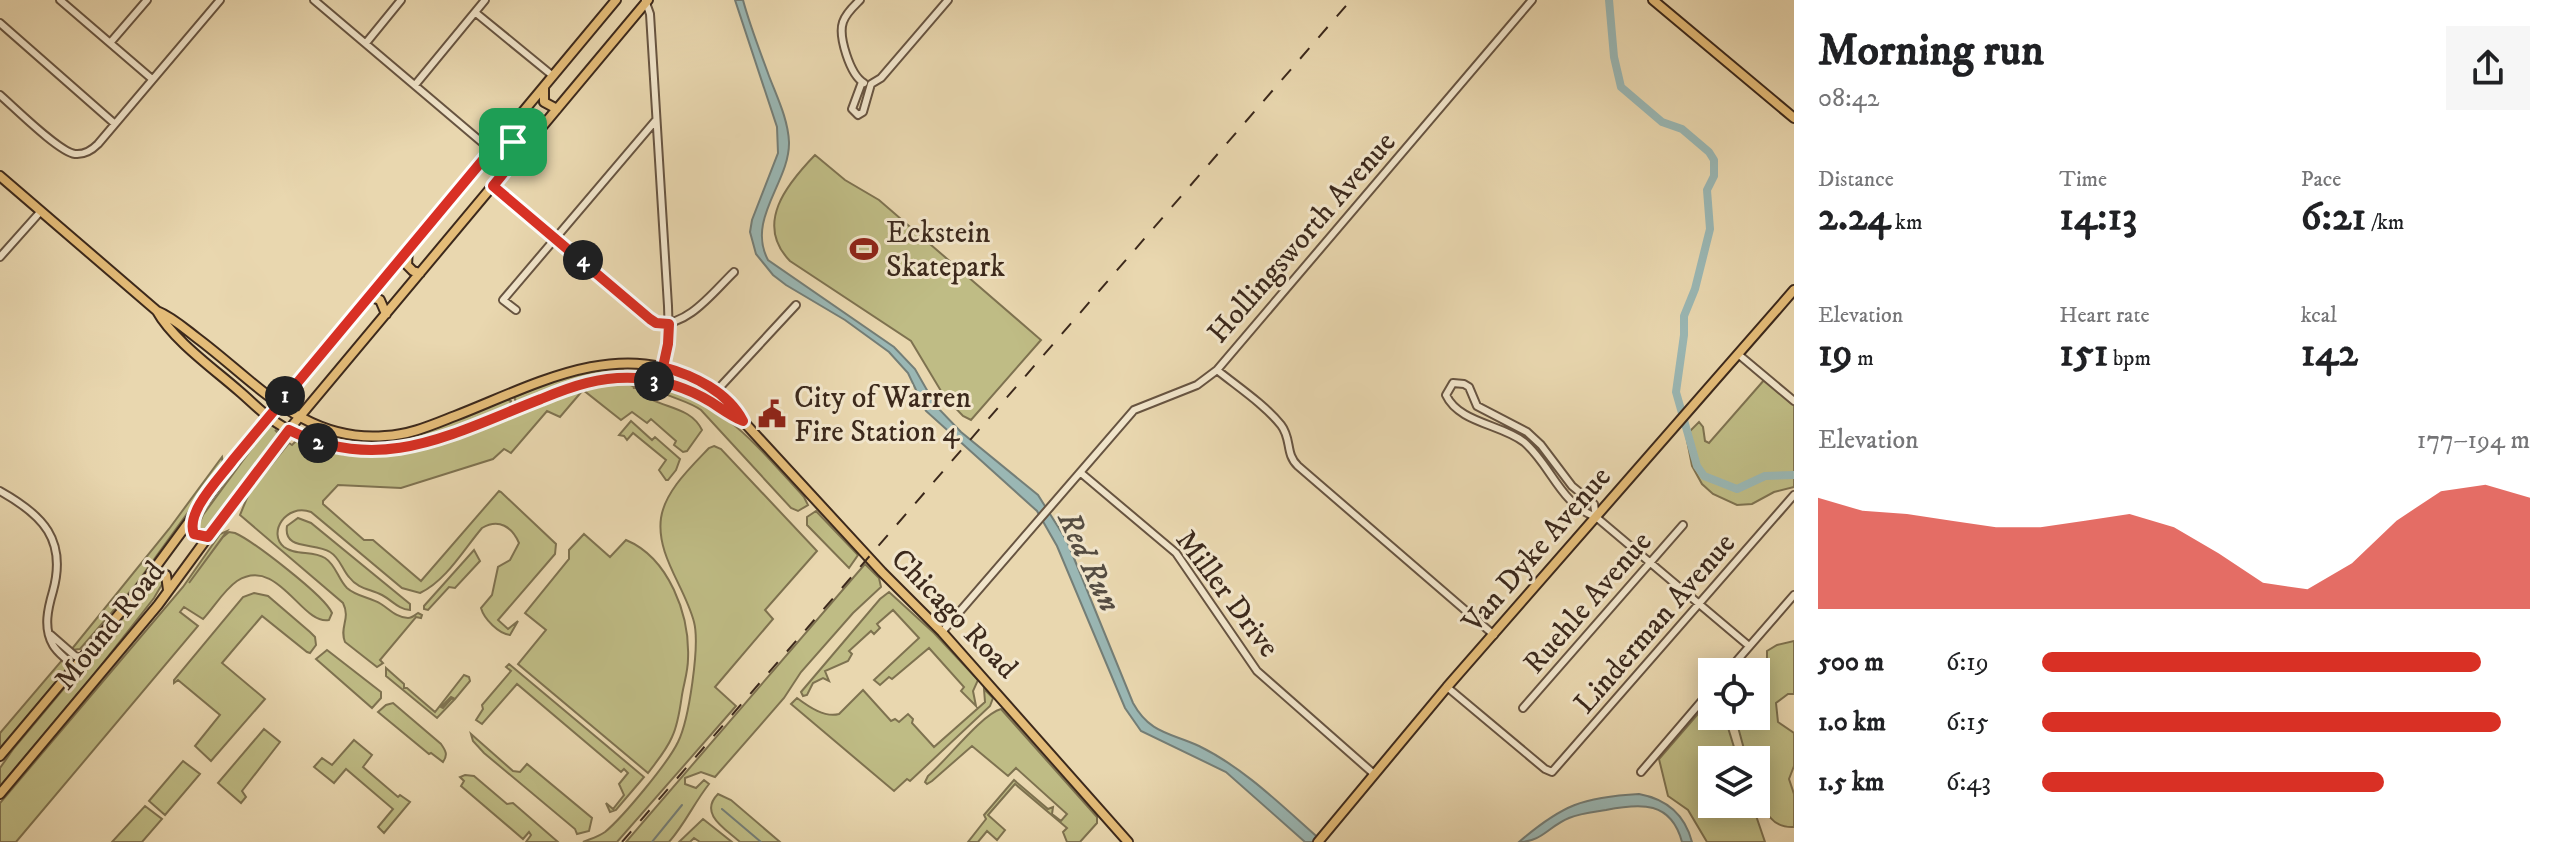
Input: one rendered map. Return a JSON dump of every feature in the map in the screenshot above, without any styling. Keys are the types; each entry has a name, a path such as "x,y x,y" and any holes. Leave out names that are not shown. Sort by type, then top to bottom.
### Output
{"main road":[{"name":"Mound Road","path":"0,756 154,571 268,416 616,0"},
{"path":"1653,0 1794,118"},
{"name":"Mound Road","path":"0,794 167,594 289,430 646,1"},
{"path":"546,84 544,102 557,109"},
{"path":"502,137 513,142 518,155"},
{"path":"0,176 157,311 162,320 207,364 268,416 289,430 332,447 366,452 425,444 590,381 638,378"},
{"path":"409,249 407,265 420,273"},
{"name":"Van Dyke Avenue","path":"1318,842 1447,687 1794,290"},
{"path":"369,296 380,300 386,314"},
{"name":"Chicago Road","path":"157,311 167,315 278,405 299,418 330,431 370,437 419,430 572,371 617,363 663,367 687,375 716,392 737,411 882,572 942,632 1128,842"},
{"path":"207,364 213,356 235,372 239,371"},
{"path":"617,363 638,378"},
{"path":"663,367 662,374 673,385"},
{"name":"Chicago Road","path":"638,378 673,385 708,400 743,421"},
{"path":"509,395 514,401 512,410"},
{"path":"366,452 373,445 370,437"},
{"path":"193,515 194,534 208,537"},
{"path":"154,571 167,577 167,594"}],"street":[{"path":"60,0 152,79"},
{"path":"69,7 75,0"},
{"path":"110,43 147,0"},
{"path":"0,95 60,147 78,154 93,149 220,0"},
{"path":"314,0 491,150"},
{"path":"323,8 329,0"},
{"path":"366,43 401,0"},
{"path":"415,85 485,0"},
{"path":"860,0 842,27 852,70 862,82 871,84"},
{"path":"862,82 852,109 858,115 863,112 871,84 881,78 948,0"},
{"name":"Hollingsworth Avenue","path":"942,632 1134,410 1197,385 1217,370 1532,0"},
{"path":"646,1 650,14 669,324 663,367"},
{"path":"476,13 553,76"},
{"path":"0,23 115,124"},
{"path":"516,310 503,300 656,120"},
{"path":"493,186 656,323 669,324 689,313 734,272"},
{"path":"0,257 3,247 41,211"},
{"path":"708,400 796,305"},
{"path":"1738,354 1793,399"},
{"path":"1217,370 1281,425 1289,441 1290,457 1298,466 1494,635"},
{"path":"1596,517 1594,504 1569,482 1541,445 1527,432 1477,406 1469,387 1453,383 1447,390 1447,399 1454,408 1507,432 1536,453 1561,490 1585,513 1596,517 1749,646"},
{"path":"1507,432 1510,422"},
{"path":"1536,453 1541,445"},
{"name":"Miller Drive","path":"1081,473 1176,553 1249,662 1374,774"},
{"path":"1561,490 1569,482"},
{"path":"0,491 48,530 56,544 58,560 47,616 52,643 74,668"},
{"name":"Linderman Avenue","path":"1447,687 1552,772 1794,495"},
{"name":"Ruehle Avenue","path":"1523,708 1683,525"},
{"path":"1739,658 1794,595"},
{"path":"50,635 75,656 83,658"},
{"path":"1641,772 1698,705"}],"shaded area":[{"path":"815,155 845,180 879,200 1041,340 971,420 944,396 911,341 790,261 780,247 775,233 778,205 794,179"},
{"path":"602,369 623,370 629,375 517,404 514,397 565,376"},
{"path":"1765,379 1794,403 1794,487 1774,492 1752,504 1737,505 1713,494 1702,484 1692,466 1686,435 1699,422 1705,441 1709,443"},
{"path":"626,383 696,421 702,430 687,451 683,452 674,445 676,441 651,419 647,423 632,412 621,420 583,390 560,417 547,411 511,453 504,449 493,459 401,488 338,485 323,501 364,540 373,540 421,581 501,492 556,544 555,554 498,620 508,629 518,621 510,635 492,625 481,608 492,595 498,567 510,560 519,543 513,532 504,526 494,524 482,528 446,573 420,593 402,588 311,512 302,510 287,515 278,527 279,541 284,547 325,558 347,588 397,615 408,618 418,613 422,615 421,618 416,617 377,667 345,642 346,614 343,603 240,515 249,493 289,443 292,445 297,440 302,441 298,438 377,455 403,452 432,444 581,386"},
{"path":"650,383 699,401 719,413 753,442 808,505 798,511 791,508 701,410"},
{"path":"506,399 511,401 510,406 433,439 375,449 377,439"},
{"path":"631,421 680,459 668,480 659,470 666,460 633,433 627,440 619,435"},
{"path":"271,422 282,430 280,433 275,430 279,434 205,532 200,534 196,530 203,515"},
{"path":"714,446 721,449 817,551 765,610 773,619 715,687 736,706 617,842 583,842 605,832 623,815 665,763 682,731 696,647 694,622 667,558 661,518 668,498 680,480"},
{"path":"222,457 223,464 134,587 80,649 71,650 169,529"},
{"path":"816,511 858,555 849,568 807,525 807,517"},
{"path":"298,518 311,523 410,604 410,610 356,584 330,552 290,539 287,526"},
{"path":"227,531 189,583 223,537 229,532 235,533 272,557 316,594 332,613 329,620 309,613 277,583 252,575 232,585 203,619 184,607 180,612 198,626 16,842 0,842 0,803 183,587 220,534"},
{"path":"584,534 610,557 626,540 641,548 665,574 681,607 688,642 687,672 674,732 648,773 518,664 546,630 525,613 569,559 569,550"},
{"path":"474,550 480,561 455,588 449,587 428,610 424,609 424,606"},
{"path":"865,564 879,578 881,587 853,613 801,672 784,698 715,777 701,772 685,778 685,784 696,788 704,780 709,784 669,842 626,842"},
{"path":"158,576 164,581 154,598 0,786 0,768 14,748"},
{"path":"889,592 934,633 978,680 973,691 976,706 961,691 964,687 929,648 892,679 889,677 880,685 874,680 919,638 893,610 877,624 880,628 874,634 871,631 849,651 852,654 848,661 825,671 829,681 823,678 813,683 807,695 803,696 801,692"},
{"path":"254,593 268,596 315,637 316,645 310,653 307,652 262,616 222,663 265,699 211,761 195,746 220,715 178,680 174,683 174,680 243,597"},
{"path":"1794,641 1794,694 1788,694 1776,703 1778,722 1794,733 1794,766 1789,779 1794,794 1794,827 1783,826 1770,817 1770,746 1743,746 1739,730 1770,730 1770,658 1767,658 1767,651"},
{"path":"327,650 381,692 381,698 372,708 316,659"},
{"path":"63,659 67,664 66,670 0,748 0,733"},
{"path":"509,664 644,777 616,810 610,812 606,803 613,809 624,795 619,784 628,773 624,769 621,772 517,684 482,724 476,720 483,709 482,705 511,671 506,667"},
{"path":"386,668 404,684 404,688 435,712 464,675 470,681 455,699 451,697 441,707 452,698 454,700 437,718 386,676"},
{"path":"984,689 993,698 990,706 910,781 907,779 894,791 791,704 797,698 812,708 834,715 839,714 863,690 891,721 895,719 899,722 908,714 913,719 912,723 934,747 985,702"},
{"path":"393,703 441,744 446,753 443,762 378,712"},
{"path":"1001,709 1097,817 1097,823 1080,842 1067,842 1063,832 1067,828 1015,784 988,815 1005,830 997,840 987,831 978,842 968,842 986,819 984,815 1014,780 1048,809 1053,807 1052,814 1061,821 1067,814 1016,768 1008,776 972,746 932,781 925,782 974,728"},
{"path":"1698,714 1698,730 1729,730 1734,746 1698,746 1698,818 1757,818 1765,842 1707,842 1688,810 1668,796 1659,759"},
{"path":"264,729 280,742 242,791 246,797 241,803 218,783"},
{"path":"471,734 513,771 520,772 527,764 592,818 589,831 577,834 575,829 484,753"},
{"path":"354,740 372,755 363,767 398,797 400,795 410,802 384,833 378,827 393,809 346,769 334,783 314,767 322,758 332,765"},
{"path":"183,761 200,774 165,815 149,801"},
{"path":"474,776 507,804 513,803 558,842 526,842 531,835 529,832 523,839 461,786 464,781 460,777"},
{"path":"718,794 731,800 780,842 740,842 712,815 713,801"},
{"path":"145,806 162,819 142,842 112,842"},
{"path":"703,819 732,842 700,842 694,838 690,842 679,842"}],"water":[{"name":"Red Run","path":"735,0 743,0 788,133 783,172 762,230 768,260 894,347 915,369 936,406 961,432 1038,495 1067,541 1133,703 1147,721 1233,766 1323,842 1305,842 1226,772 1141,731 1125,708 1057,546 1037,511 926,411 908,373 889,352 845,320 786,285 756,254 750,232 778,153 777,127"},
{"path":"1639,794 1658,800 1673,810 1685,824 1692,842 1682,842 1677,829 1662,812 1631,806 1578,815 1562,821 1540,837 1519,842 1548,819 1574,805"}],"waterway":[{"path":"1609,0 1614,57 1621,87 1662,122 1682,129 1714,160 1714,176 1707,190 1710,229 1695,289 1684,316 1676,392 1697,466 1704,476 1737,489 1765,476 1794,475"},
{"path":"652,842 682,805"},
{"path":"722,809 761,842"}],"railway":[{"path":"622,842 1351,0"}],"place":[{"name":"Eckstein Skatepark","path":"864,249"},
{"name":"City of Warren Fire Station 4","path":"772,414"}],"route":[{"path":"502,137 513,142 518,155 493,186 650,319 669,324 663,367 709,387 737,411 743,421 700,396 673,385 645,379 612,378 573,386 434,441 398,450 372,452 332,447 289,430 208,537 194,534 193,515 233,460 502,137"}]}
